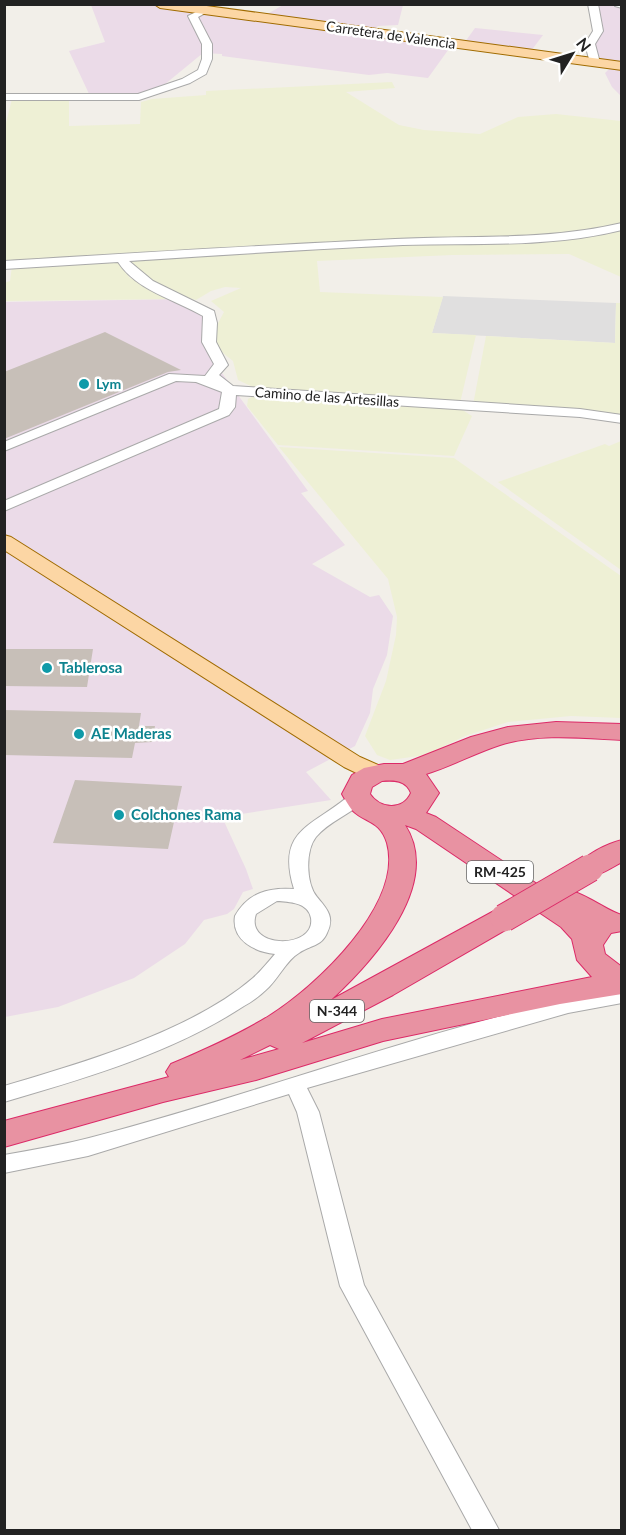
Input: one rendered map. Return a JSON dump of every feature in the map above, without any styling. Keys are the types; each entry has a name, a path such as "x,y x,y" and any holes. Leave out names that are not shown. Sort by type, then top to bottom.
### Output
{"highway":[{"path":"75,1116 101,1103 226,1054 295,1014 322,991 380,922 400,887 403,860 401,842 384,796 438,762 492,739 531,732 621,732"},
{"name":"RM-425","path":"384,796 436,815 586,912 617,922"},
{"name":"RM-425","path":"384,796 571,920 589,942"},
{"name":"N-344","path":"4,1134 162,1090 263,1048 382,987 621,849"},
{"path":"617,922 602,927 594,933 588,950 597,967 621,981"},
{"path":"162,1090 256,1068 382,1030 621,981"}],"main road":[{"name":"Carretera de Valencia","path":"160,4 621,66"},
{"path":"4,541 345,758 384,796"},
{"path":"4,554 384,796"}],"street":[{"path":"592,62 594,59 590,44 598,31 593,4"},
{"path":"4,97 140,97 186,81 202,72 207,59 207,44 193,16 204,11"},
{"path":"4,265 409,242 552,241 593,234 621,226"},
{"path":"4,507 224,412 228,407 229,390 211,375 221,365 209,342 211,323 209,314 136,277 127,269 122,259"},
{"name":"Camino de las Artesillas","path":"4,447 174,376 198,378 229,390 580,413 621,419"},
{"path":"256,941 279,948 292,947 314,938 321,931 324,922 322,914 308,900 300,884 299,863 302,846 309,832 330,819 357,811 384,796"},
{"path":"237,1001 256,976 261,962 256,941 245,929 243,921 250,906 286,882 299,863"},
{"path":"265,897 287,894 308,900"},
{"path":"4,1094 93,1068 165,1038 237,1001 262,982 292,947"},
{"path":"4,1164 88,1147 394,1054 568,1006 621,996"},
{"path":"295,1085 308,1112 352,1286 486,1530"}],"shaded area":[{"path":"187,4 264,16 283,5 403,5 398,25 378,26 374,30 465,42 475,28 543,35 531,51 605,60 597,56 593,43 603,32 598,5 621,6 621,96 612,87 605,73 611,67 451,46 428,78 387,73 369,75 203,53 153,94 90,96 69,51 105,42 91,5"},
{"path":"443,296 616,303 615,343 432,333"},
{"path":"180,299 208,317 203,341 222,373 308,491 301,493 345,545 312,564 370,597 379,595 393,616 387,655 373,689 370,713 355,746 306,772 331,800 222,817 253,889 243,892 234,909 227,914 204,920 185,944 134,978 58,1007 5,1017 5,302"}],"green space":[{"path":"392,82 395,88 346,92 399,125 424,130 480,134 518,117 556,114 621,121 621,277 569,254 452,255 317,261 320,292 443,297 432,333 476,335 460,403 255,388 238,380 233,361 223,353 215,341 216,327 224,312 211,301 241,288 225,287 211,291 196,300 139,276 131,267 128,257 5,262 4,131 12,99 69,100 69,126 140,124 141,102 152,99 206,95 206,91"},
{"path":"110,261 118,263 130,278 177,299 5,301 4,283 10,281 12,266"},
{"path":"616,303 621,303 621,416 473,405 486,336 615,343"},
{"path":"255,395 461,409 472,416 454,456 278,445 247,406 248,399"},
{"path":"621,441 621,570 498,482 605,444 609,446"},
{"path":"279,447 454,458 621,576 621,718 571,716 508,722 465,736 426,755 390,760 377,755 365,736 386,681 396,635 397,617 388,579"}],"building":[{"name":"Lym","path":"105,332 181,370 168,372 4,439 4,372"},
{"name":"Tablerosa","path":"4,649 93,649 87,687 4,686"},
{"name":"AE Maderas","path":"4,710 141,713 139,726 155,726 152,742 135,743 132,758 4,755"},
{"name":"Colchones Rama","path":"75,780 182,786 168,849 53,843"}],"place":[{"name":"Lym","path":"84,384"},
{"name":"Tablerosa","path":"47,668"},
{"name":"AE Maderas","path":"79,734"},
{"name":"Colchones Rama","path":"119,815"}]}
